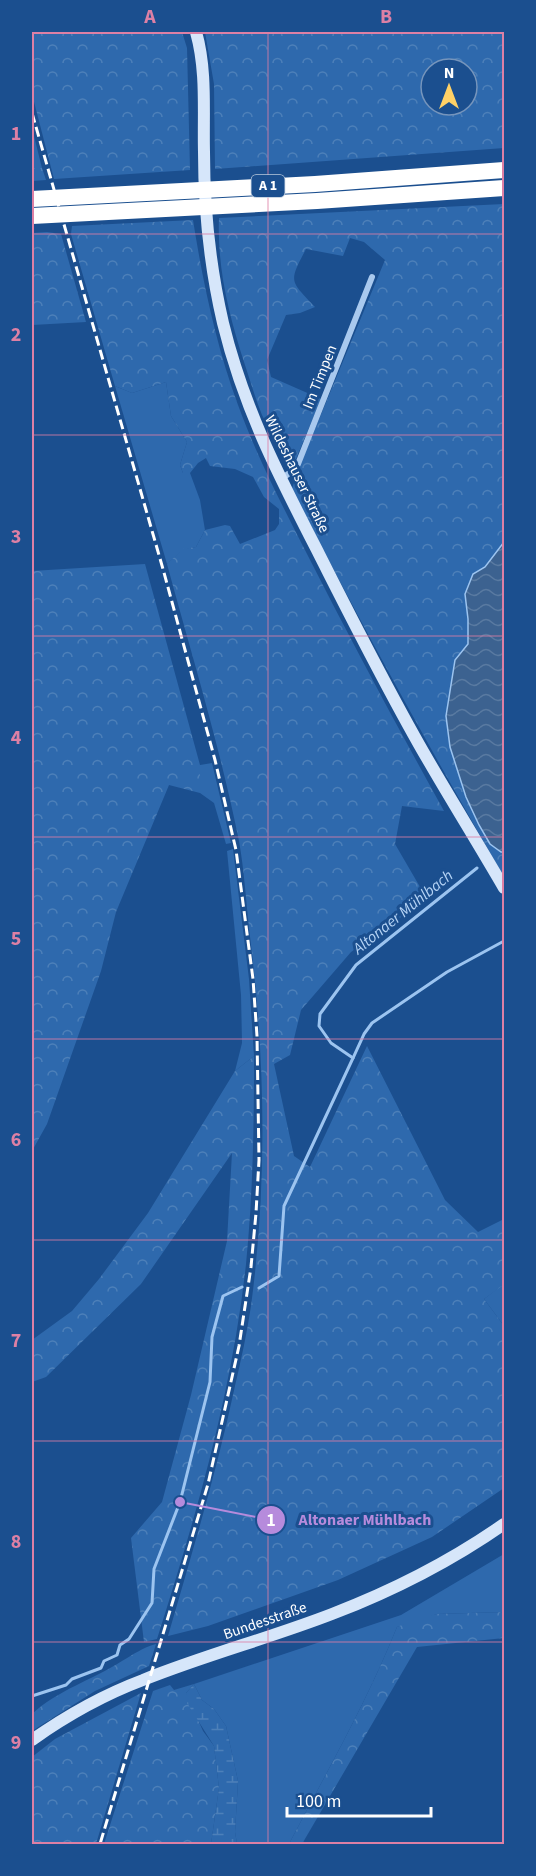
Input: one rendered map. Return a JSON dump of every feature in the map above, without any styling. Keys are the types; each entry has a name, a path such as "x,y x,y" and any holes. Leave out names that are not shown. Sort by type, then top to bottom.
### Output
{"highway":[{"name":"A 1","path":"32,199 315,184 504,170"},
{"name":"A 1","path":"32,216 317,201 504,188"}],"main road":[{"name":"Wildeshauser Straße","path":"196,32 204,85 207,226 214,278 234,363 262,440 280,479 386,684 429,762 504,888"},
{"name":"Bundesstraße","path":"32,1740 73,1714 142,1680 368,1599 434,1566 504,1524"}],"street":[{"name":"Im Timpen","path":"280,479 298,464 372,277"}],"green space":[{"path":"32,32 182,32 187,48 190,170 54,179 32,94"},
{"path":"205,32 504,32 504,148 215,169 214,84"},
{"path":"32,128 42,168 32,168"},
{"path":"32,168 42,168 46,180 32,181"},
{"path":"504,204 504,542 485,567 473,574 465,594 468,644 455,660 446,716 450,747 466,796 479,825 501,852 504,852 504,877 395,684 292,489 385,260 364,242 350,238 343,256 306,249 300,260 294,281 315,307 286,315 267,360 271,377 321,399 296,459 289,463 262,415 229,309 220,255 219,218"},
{"path":"193,220 217,337 230,382 253,443 340,619 444,811 402,806 395,844 427,899 351,952 301,1010 290,1055 274,1064 294,1156 310,1167 367,1046 445,1200 478,1232 504,1219 504,1288 502,1286 484,1299 504,1326 504,1488 432,1537 338,1580 208,1626 168,1636 204,1512 248,1326 260,1211 262,1117 258,1022 239,841 214,736 167,564 183,549 196,547 205,530 230,526 240,544 275,530 279,524 279,509 264,497 253,477 235,469 210,466 206,458 198,463 190,473 183,473 180,465 187,442 171,416 166,382 132,393 115,386 71,234 72,226"},
{"path":"32,233 61,234 86,322 32,325"},
{"path":"166,382 171,416 187,442 180,465 183,473 190,473 200,500 205,530 196,547 183,550 167,564 115,386 132,393"},
{"path":"145,564 200,765 200,793 169,785 116,912 101,971 47,1124 32,1151 32,571"},
{"path":"212,763 231,843 226,844 214,803 200,793 200,765"},
{"path":"233,849 249,979 254,1056 235,1071 242,1043 241,995 227,851"},
{"path":"254,1056 253,1160 248,1238 232,1360 199,1500 157,1639 144,1642 131,1538 162,1502 191,1395 227,1241 232,1153 141,1284 46,1377 32,1382 32,1340 72,1311 99,1279 148,1213 235,1071"},
{"path":"502,1285 504,1288 504,1326 484,1299"},
{"path":"504,1554 504,1612 437,1614 397,1627 359,1710 289,1844 237,1844 235,1832 238,1781 226,1726 214,1709 202,1700 194,1684 401,1615"},
{"path":"504,1612 504,1638 417,1647 302,1844 289,1844 359,1710 397,1627 418,1618 437,1614"},
{"path":"156,1644 149,1666 95,1691 32,1731 32,1714 53,1698 111,1668 138,1651"},
{"path":"194,1684 186,1693 203,1731 214,1746 219,1788 211,1844 104,1844 153,1691 170,1685 174,1690"},
{"path":"194,1684 202,1700 214,1709 226,1726 238,1781 235,1832 237,1844 211,1844 219,1788 214,1746 187,1703 186,1693"},
{"path":"141,1693 96,1844 32,1844 32,1757 55,1739"}],"water":[{"path":"504,542 504,852 501,852 490,844 466,797 450,747 446,716 455,660 468,644 465,594 473,574 485,567"}],"waterway":[{"name":"Altonaer Mühlbach","path":"259,1288 279,1276 284,1206 353,1058 331,1043 319,1026 320,1014 356,965 477,868"},
{"path":"353,1058 372,1023 447,972 504,941"},
{"name":"Altonaer Mühlbach","path":"32,1696 66,1685 72,1679 101,1668 104,1661 117,1655 120,1645 129,1639 152,1603 154,1569 180,1502 210,1382 212,1337 223,1296 242,1287"}],"railway":[{"path":"32,113 163,569 215,760 236,850 253,979 257,1036 259,1160 256,1213 251,1267 239,1346 208,1484 100,1844"}],"place":[{"name":"Altonaer Mühlbach","path":"180,1502"}]}
